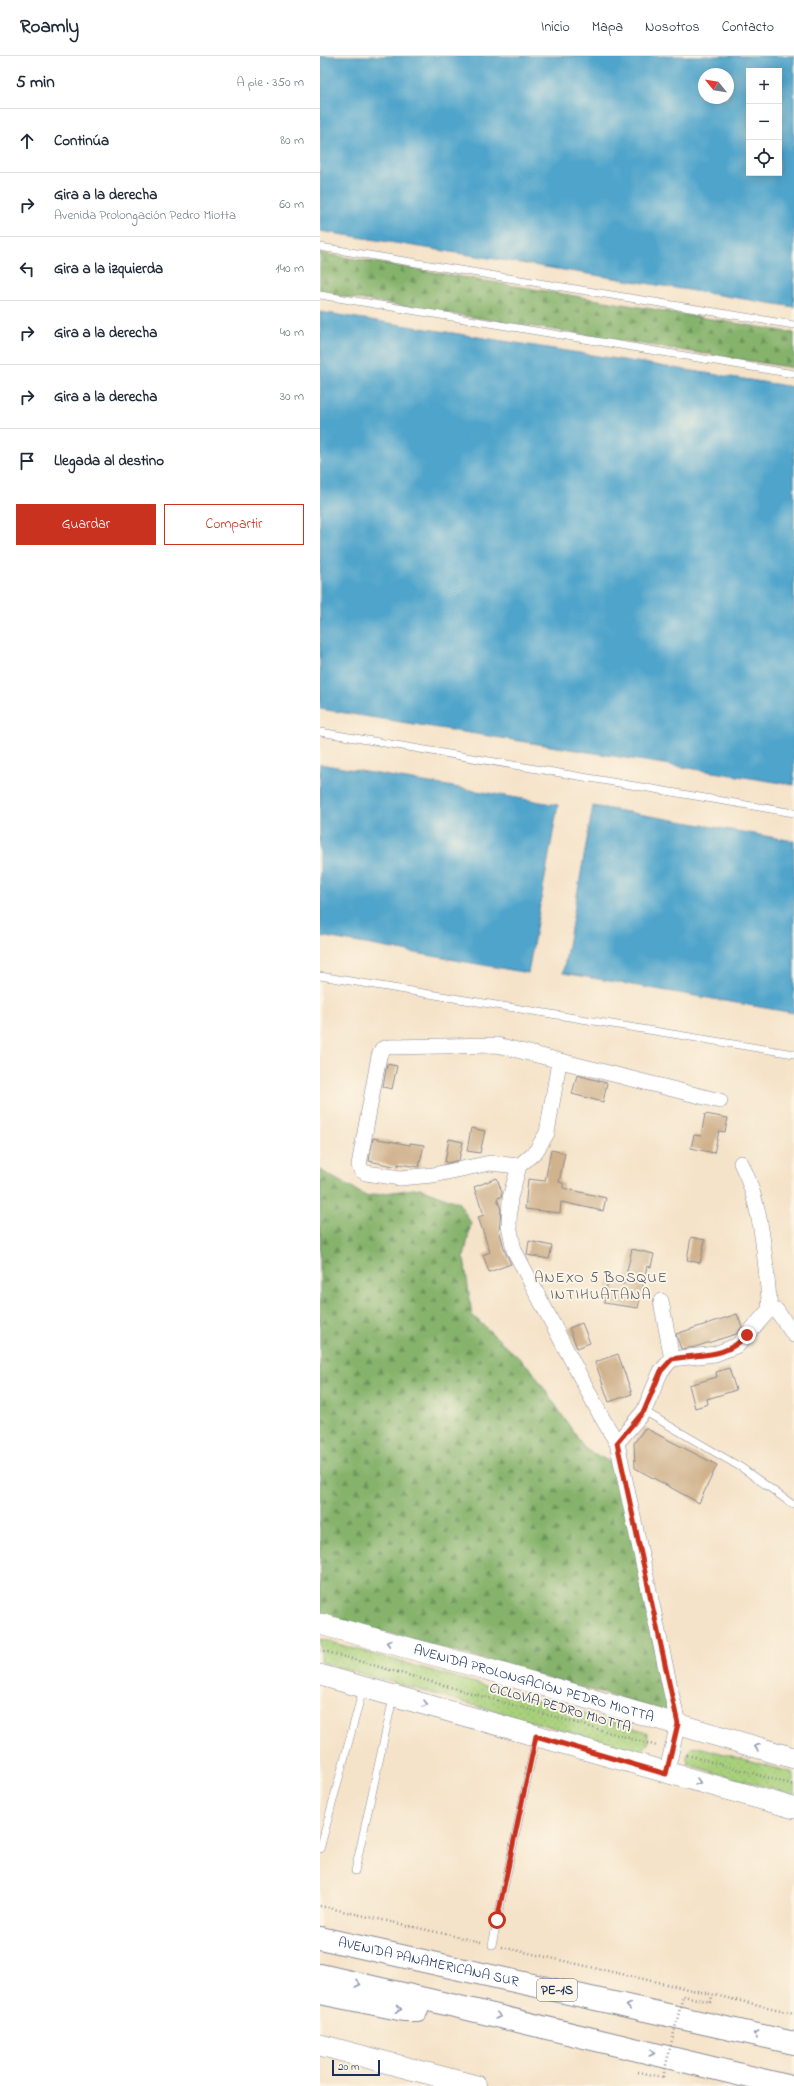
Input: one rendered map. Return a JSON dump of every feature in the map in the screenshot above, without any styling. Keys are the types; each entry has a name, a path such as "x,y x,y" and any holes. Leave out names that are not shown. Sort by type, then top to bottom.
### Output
{"highway":[{"name":"AVENIDA PANAMERICANA SUR","path":"320,1938 794,2043"},
{"path":"320,1976 468,2009 787,2086"},
{"path":"320,1993 404,2010 468,2009"}],"main road":[{"name":"AVENIDA PROLONGACIÓN PEDRO MIOTTA","path":"320,1624 794,1758"},
{"path":"320,1675 666,1774 794,1808"},
{"path":"320,2045 476,2086"}],"street":[{"path":"520,1166 490,1163 433,1175 400,1178 366,1173 361,1170 359,1165 379,1056 382,1049 388,1046 497,1045 559,1062 720,1101"},
{"path":"559,1062 546,1133 536,1150 520,1166 510,1198 509,1224 514,1250 601,1416 617,1443 678,1724 666,1774"},
{"path":"617,1443 644,1411 661,1371 672,1359 715,1354 738,1345 770,1309 764,1251 756,1208 751,1183 741,1163"},
{"path":"661,1301 672,1359"},
{"path":"770,1309 776,1311 794,1335"}],"lane":[{"path":"320,247 794,325"},
{"path":"320,295 794,374"},
{"path":"320,732 794,813"},
{"path":"320,976 794,1054"},
{"path":"644,1411 742,1468 792,1504"},
{"path":"320,1849 364,1687"},
{"path":"355,1871 394,1696"},
{"path":"492,1945 536,1736"}],"path":[{"name":"CICLOVÍA PEDRO MIOTTA","path":"320,1650 794,1785"},
{"path":"320,1906 794,2013"},
{"path":"638,2072 663,2077 683,1996 711,2002 712,1995"}],"green space":[{"path":"320,253 794,333 794,368 320,293"},
{"path":"320,1170 366,1196 420,1188 459,1203 471,1223 464,1258 472,1315 531,1369 585,1449 620,1467 668,1712 320,1614"},
{"path":"320,1639 644,1731 647,1734 649,1742 644,1749 637,1751 320,1662"},
{"path":"695,1746 794,1773 794,1795 689,1765 687,1759 688,1754"}],"water":[{"path":"320,56 794,56 794,307 320,231"},
{"path":"320,312 794,387 794,785 320,709"},
{"path":"320,764 558,805 528,973 320,936"},
{"path":"593,806 794,841 794,1013 563,973"}],"building":[{"path":"387,1064 397,1066 392,1089 383,1087"},
{"path":"577,1075 607,1083 603,1102 572,1094"},
{"path":"705,1114 728,1118 725,1132 719,1131 714,1153 691,1148 694,1135 701,1136"},
{"path":"471,1128 485,1131 480,1153 467,1151"},
{"path":"373,1138 410,1145 410,1143 424,1145 419,1167 398,1164 398,1167 369,1161"},
{"path":"449,1139 463,1142 459,1160 447,1163 445,1162"},
{"path":"551,1150 565,1153 559,1182 563,1183 563,1188 606,1198 603,1211 561,1202 560,1213 525,1209 528,1179 545,1181"},
{"path":"497,1178 502,1193 501,1197 497,1198 501,1210 499,1229 505,1252 511,1264 489,1272 483,1255 490,1252 478,1217 484,1215 474,1187"},
{"path":"691,1237 705,1240 700,1263 687,1260"},
{"path":"529,1241 552,1246 549,1259 527,1255"},
{"path":"632,1249 654,1254 651,1267 647,1266 638,1308 604,1303 608,1280 624,1284"},
{"path":"737,1314 742,1327 736,1334 695,1347 681,1349 676,1334"},
{"path":"582,1323 590,1343 577,1348 569,1328"},
{"path":"618,1354 632,1394 609,1402 595,1362"},
{"path":"729,1368 736,1390 707,1399 708,1404 695,1408 689,1385 717,1377 716,1372"},
{"path":"645,1428 717,1465 699,1503 635,1468 634,1443"}],"district":[{"name":"ANEXO 5 BOSQUE INTIHUATANA","path":"601,1286"}],"route":[{"path":"497,1920 536,1736 666,1774 678,1724 617,1443 644,1411 661,1371 672,1359 715,1354 738,1345 747,1335"}]}
